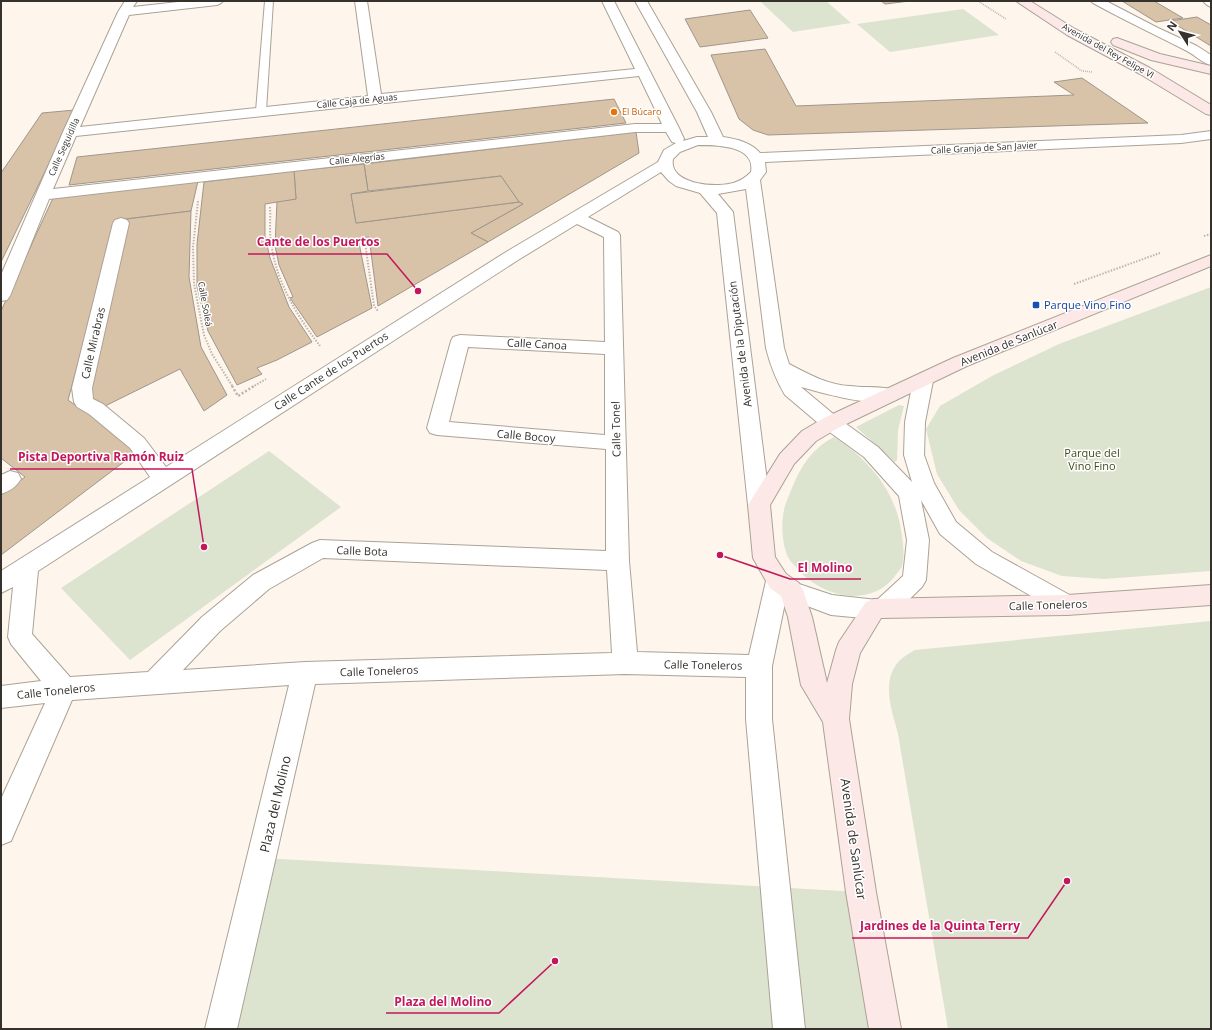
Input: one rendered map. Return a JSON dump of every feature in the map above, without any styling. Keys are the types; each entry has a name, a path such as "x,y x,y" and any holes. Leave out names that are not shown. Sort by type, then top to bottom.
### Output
{"main road":[{"name":"Avenida del Rey Felipe VI","path":"1022,1 1071,32 1145,71 1204,84"},
{"name":"Avenida del Rey Felipe VI","path":"1106,37 1125,47 1156,58 1204,84"},
{"path":"1204,84 1211,111"},
{"name":"Avenida de Sanlúcar","path":"836,719 814,685 800,617 785,585 764,558 759,505 787,459 795,449 809,436 831,423 889,395 923,381 960,362 1211,260"},
{"name":"Calle Toneleros","path":"880,609 1067,605 1211,595"},
{"name":"Avenida de Sanlúcar","path":"880,609 848,650 839,684 836,719 861,892 885,1029"}],"street":[{"path":"128,6 217,1"},
{"path":"360,1 375,99"},
{"path":"608,1 680,146"},
{"path":"641,1 704,112 717,141"},
{"path":"1097,1 1154,32 1193,49 1211,60"},
{"name":"Calle Seguidilla","path":"1,296 70,132 128,6"},
{"name":"Calle Caja de Aguas","path":"70,132 644,72"},
{"name":"Calle Alegrías","path":"43,195 634,128 672,128"},
{"name":"Calle Granja de San Javier","path":"756,158 1181,140 1211,134"},
{"path":"697,141 717,141 741,147 750,152 756,158 759,166 758,173 752,180 740,186 724,190 706,190 676,181 667,173 664,164 666,157 671,151 680,146 697,141"},
{"name":"Calle Cante de los Puertos","path":"1,583 512,256 664,164"},
{"path":"752,180 773,332 781,368 792,390 831,423"},
{"name":"Avenida de la Diputación","path":"706,190 725,212 759,505"},
{"name":"Calle Tonel","path":"576,217 612,235 618,561 625,663"},
{"name":"Calle Mirabras","path":"121,223 82,388 84,402 96,409 137,443 163,479"},
{"name":"Calle Canoa","path":"436,428 460,341 614,348"},
{"path":"781,368 807,382 848,393 889,395"},
{"path":"923,381 915,422 914,455 923,484 948,528 984,558 1067,605"},
{"name":"Avenida de Sanlúcar","path":"831,423 871,452 909,493 918,540 914,580 880,609"},
{"name":"Calle Bocoy","path":"436,428 616,443"},
{"name":"Calle Bota","path":"154,683 211,624 261,582 320,549 618,561"},
{"path":"1,831 64,689 20,637 27,566"},
{"path":"789,1029 759,719 759,666 785,585 832,605 880,609"},
{"name":"Calle Toneleros","path":"1,697 64,689 305,673 625,663 759,666"},
{"name":"Plaza del Molino","path":"222,1029 305,673"}],"lane":[{"path":"261,111 269,1"}],"path":[{"name":"Calle Soleá","path":"199,194 193,248 194,284 204,335 212,354 238,396"},
{"path":"270,207 271,243 275,261 289,300 309,333 320,346"},
{"path":"1204,236 1211,234"},
{"path":"365,242 374,306 380,315"},
{"path":"1074,284 1160,252"}],"green space":[{"path":"760,1 826,1 851,23 793,32"},
{"path":"963,9 999,35 890,52 857,24"},
{"name":"Parque del Vino Fino","path":"1211,287 1211,571 1104,579 1062,576 1021,561 987,538 959,510 937,474 926,429 940,406 992,376 1059,344"},
{"path":"899,405 904,406 898,430 897,460 895,462 856,427"},
{"path":"834,437 858,455 878,477 893,502 898,515 902,534 903,557 900,570 884,587 872,593 858,596 831,592 806,577 789,558 783,540 784,508 798,476 812,454"},
{"path":"269,451 341,507 130,660 61,588"},
{"path":"1211,621 1211,1029 948,1029 898,734 889,696 890,677 894,668 900,660 915,650"},
{"path":"262,858 861,892 885,1029 222,1029"}],"building":[{"path":"881,1 910,1 885,4"},
{"path":"1122,1 1154,1 1183,18 1156,22"},
{"path":"750,10 768,38 700,47 685,19"},
{"path":"1197,17 1211,25 1211,46 1170,21"},
{"path":"765,49 796,106 1074,95 1054,82 1082,78 1148,123 768,135 753,130 739,119 711,55"},
{"path":"614,99 626,123 69,185 77,157"},
{"path":"75,110 1,262 1,173 42,113"},
{"path":"636,132 639,153 488,242 471,233 523,204 519,202 501,176 368,191 364,164"},
{"path":"364,164 368,191 351,194 356,223 519,202 523,204 471,233 488,242 378,306 369,237 358,238 372,308 317,337 290,298 293,297 279,265 275,246 277,201 296,199 294,171"},
{"path":"294,171 296,199 265,204 265,236 270,258 289,307 312,342 277,360 257,368 262,374 237,385 208,331 197,287 197,244 204,182"},
{"path":"501,176 519,202 356,223 351,194"},
{"path":"198,181 191,211 117,220 68,400 85,412 91,412 137,452 1,555 1,495 25,477 1,458 1,311 53,198"},
{"path":"191,211 189,277 201,347 227,395 204,411 180,369 101,408 88,396 127,219"}],"place":[{"name":"El Búcaro","path":"614,112"},
{"name":"Cante de los Puertos","path":"418,291"},
{"name":"Parque Vino Fino","path":"1036,305"},
{"name":"Pista Deportiva Ramón Ruiz","path":"204,547"},
{"name":"El Molino","path":"720,555"},
{"name":"Jardines de la Quinta Terry","path":"1067,881"},
{"name":"Plaza del Molino","path":"555,961"}]}
